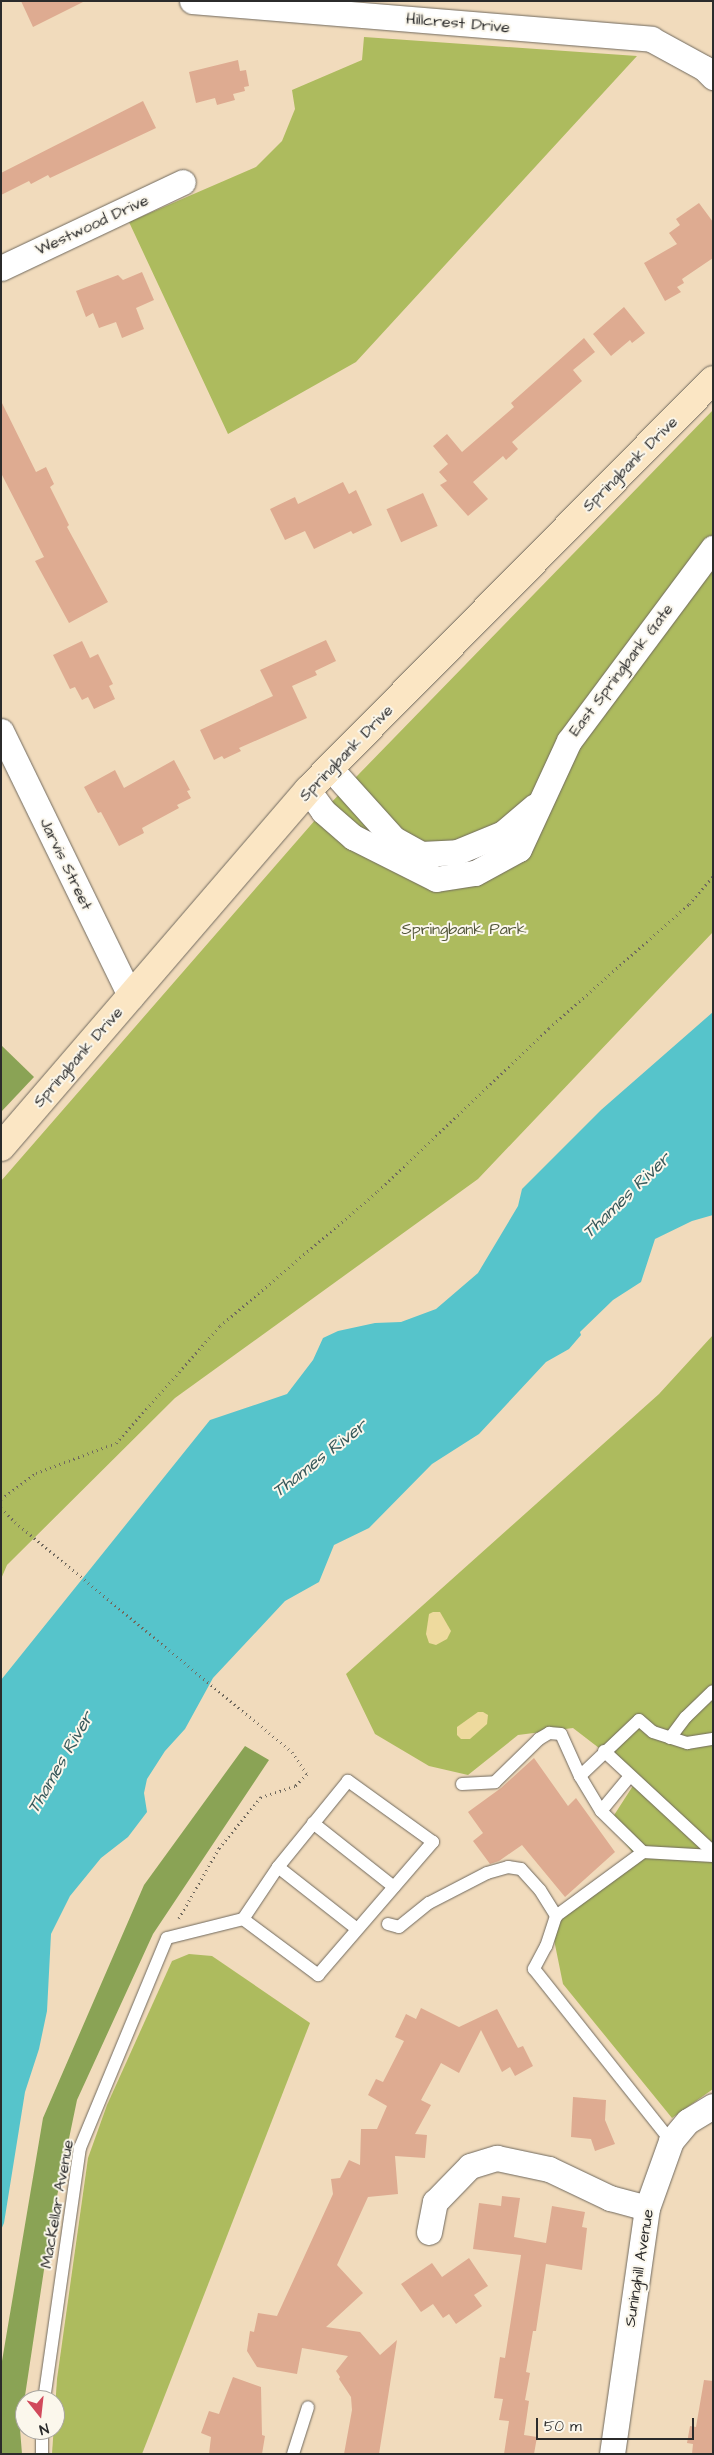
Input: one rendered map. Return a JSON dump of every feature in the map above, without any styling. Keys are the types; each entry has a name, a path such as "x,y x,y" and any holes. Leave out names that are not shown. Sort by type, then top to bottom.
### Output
{"main road":[{"name":"Springbank Drive","path":"1,1147 308,790 713,380"}],"street":[{"name":"Hillcrest Drive","path":"192,1 651,39 704,68 713,77"},
{"name":"Westwood Drive","path":"1,268 183,182"},
{"name":"East Springbank Gate","path":"308,790 323,812 353,837 436,878 475,873 519,849 569,741 713,548"},
{"name":"Jarvis Street","path":"1,731 131,997"},
{"name":"East Springbank Gate","path":"330,768 394,839 421,854 457,852 503,834 542,799"},
{"name":"Suninghill Avenue","path":"612,2454 647,2208 671,2141 688,2121 713,2106"},
{"path":"429,2232 435,2202 470,2166 497,2158 549,2169 610,2198 647,2208"}],"lane":[{"path":"670,1738 686,1717 713,1691"},
{"path":"580,1776 639,1720 653,1732 687,1743 713,1739"},
{"path":"462,1784 494,1782 539,1739 549,1733 561,1734 580,1776 601,1811 644,1852"},
{"path":"604,1752 713,1854"},
{"path":"601,1811 630,1776"},
{"path":"167,1938 243,1919 278,1867 348,1781 433,1842 318,1974 243,1919"},
{"path":"314,1823 394,1887"},
{"path":"671,2141 534,1969 546,1946 556,1916 644,1852 713,1854"},
{"path":"278,1867 357,1929"},
{"path":"388,1924 400,1927 429,1903 487,1873 508,1867 521,1869 540,1890 556,1916"},
{"name":"MacKellar Avenue","path":"45,2390 80,2148 167,1938"},
{"path":"293,2454 308,2407"},
{"path":"42,2440 42,2454"}],"path":[{"path":"1,1499 36,1473 116,1443 220,1326 378,1191 549,1028 689,904 713,876"},
{"path":"1,1508 14,1522 292,1752 307,1774 295,1786 261,1797 219,1848 167,1938"}],"green space":[{"path":"364,37 637,56 356,362 228,434 129,222 256,167 282,141 295,109 292,90 362,60"},
{"name":"Springbank Park","path":"713,410 713,932 478,1179 175,1398 7,1565 1,1579 1,1181 323,811"},
{"path":"1,1045 34,1077 1,1112"},
{"path":"713,1335 713,2089 672,2118 563,1984 550,1920 636,1857 609,1823 638,1778 573,1728 518,1735 468,1775 429,1766 375,1734 346,1674 659,1394"},
{"path":"245,1746 269,1760 153,1934 77,2100 50,2230 26,2390 15,2390 15,2440 21,2440 22,2454 1,2454 1,2367 43,2118 144,1885"},
{"path":"189,1954 212,1956 310,2023 142,2454 52,2454 53,2440 65,2440 65,2390 56,2390 57,2379 88,2158 107,2105 172,1961"}],"sand":[{"path":"440,1612 451,1631 447,1639 436,1645 429,1643 426,1634 429,1614"},
{"path":"478,1712 488,1715 487,1724 470,1739 461,1739 457,1735 457,1727"}],"water":[{"name":"Thames River","path":"713,1012 713,1215 692,1221 655,1239 641,1282 613,1300 580,1332 581,1335 569,1349 546,1362 479,1434 432,1464 369,1528 334,1545 319,1582 285,1601 213,1678 185,1729 165,1751 147,1779 144,1793 147,1812 128,1837 101,1858 70,1896 51,1934 47,2011 39,2049 25,2092 4,2223 1,2230 1,1680 210,1420 287,1394 313,1360 323,1338 338,1331 375,1323 401,1322 436,1309 478,1273 518,1206 522,1189 601,1110"}],"building":[{"path":"21,1 85,1 33,27"},
{"path":"238,60 240,71 246,70 249,86 244,87 245,91 233,94 235,100 217,105 215,98 196,103 189,72"},
{"path":"143,101 156,128 50,178 48,175 31,184 29,181 1,195 1,173"},
{"path":"699,203 713,222 713,258 682,279 684,283 677,287 681,292 665,301 644,263 677,244 669,233 680,225 676,219"},
{"path":"142,272 154,300 136,308 144,329 122,338 116,322 99,328 93,313 86,317 76,291 118,275 123,280"},
{"path":"624,307 645,333 632,343 630,340 611,356 593,334"},
{"path":"584,338 595,352 573,370 582,381 512,442 518,449 506,460 503,456 473,482 488,499 468,516 440,485 447,481 439,472 448,464 433,446 447,434 462,452 514,407 511,403"},
{"path":"1,401 36,472 46,467 54,484 50,487 69,525 67,527 108,602 69,623 35,561 44,557 1,473"},
{"path":"343,482 349,494 356,490 372,525 353,534 351,531 314,549 305,531 285,540 270,509 295,497 298,504"},
{"path":"423,493 438,526 401,542 386,509"},
{"path":"326,640 336,661 315,671 317,675 292,686 307,718 239,748 241,751 224,759 222,756 214,760 200,730 273,696 260,670"},
{"path":"82,641 90,658 98,654 113,684 109,686 115,699 94,709 88,697 82,700 75,687 70,689 53,655"},
{"path":"174,760 190,790 187,791 191,798 177,805 179,808 142,828 144,833 119,846 101,812 98,813 84,787 115,770 124,788"},
{"path":"534,1758 568,1806 576,1798 615,1852 565,1897 522,1845 499,1861 490,1864 473,1841 483,1833 468,1812 501,1788"},
{"path":"421,2008 459,2027 497,2009 518,2048 523,2046 533,2066 515,2076 510,2067 502,2072 481,2030 459,2073 441,2063 421,2100 431,2105 415,2134 427,2135 425,2158 395,2156 398,2194 368,2197 337,2265 363,2293 326,2327 360,2332 380,2355 397,2340 379,2454 344,2454 352,2410 351,2397 336,2371 348,2356 302,2348 297,2374 257,2367 247,2351 250,2331 254,2332 258,2313 277,2316 333,2194 331,2179 340,2178 349,2160 360,2165 361,2129 377,2129 387,2106 368,2095 376,2079 383,2082 404,2041 395,2037 406,2014 416,2019"},
{"path":"573,2097 606,2100 605,2120 615,2144 595,2151 591,2139 571,2137"},
{"path":"502,2196 520,2198 514,2237 546,2243 552,2206 585,2212 582,2227 587,2228 582,2270 546,2264 536,2331 533,2331 526,2372 530,2373 525,2400 529,2401 524,2435 537,2437 534,2454 504,2454 509,2421 499,2420 503,2399 494,2398 500,2357 505,2358 521,2255 473,2249 479,2203 501,2206"},
{"path":"469,2258 488,2286 474,2295 482,2306 456,2324 449,2314 443,2318 433,2304 421,2312 401,2284 432,2263 442,2277"},
{"path":"233,2377 261,2387 262,2435 265,2436 262,2454 209,2454 211,2437 201,2433 209,2411 219,2414"},
{"path":"704,2380 713,2381 713,2454 692,2454 693,2444 687,2443 690,2426 696,2427"}]}
